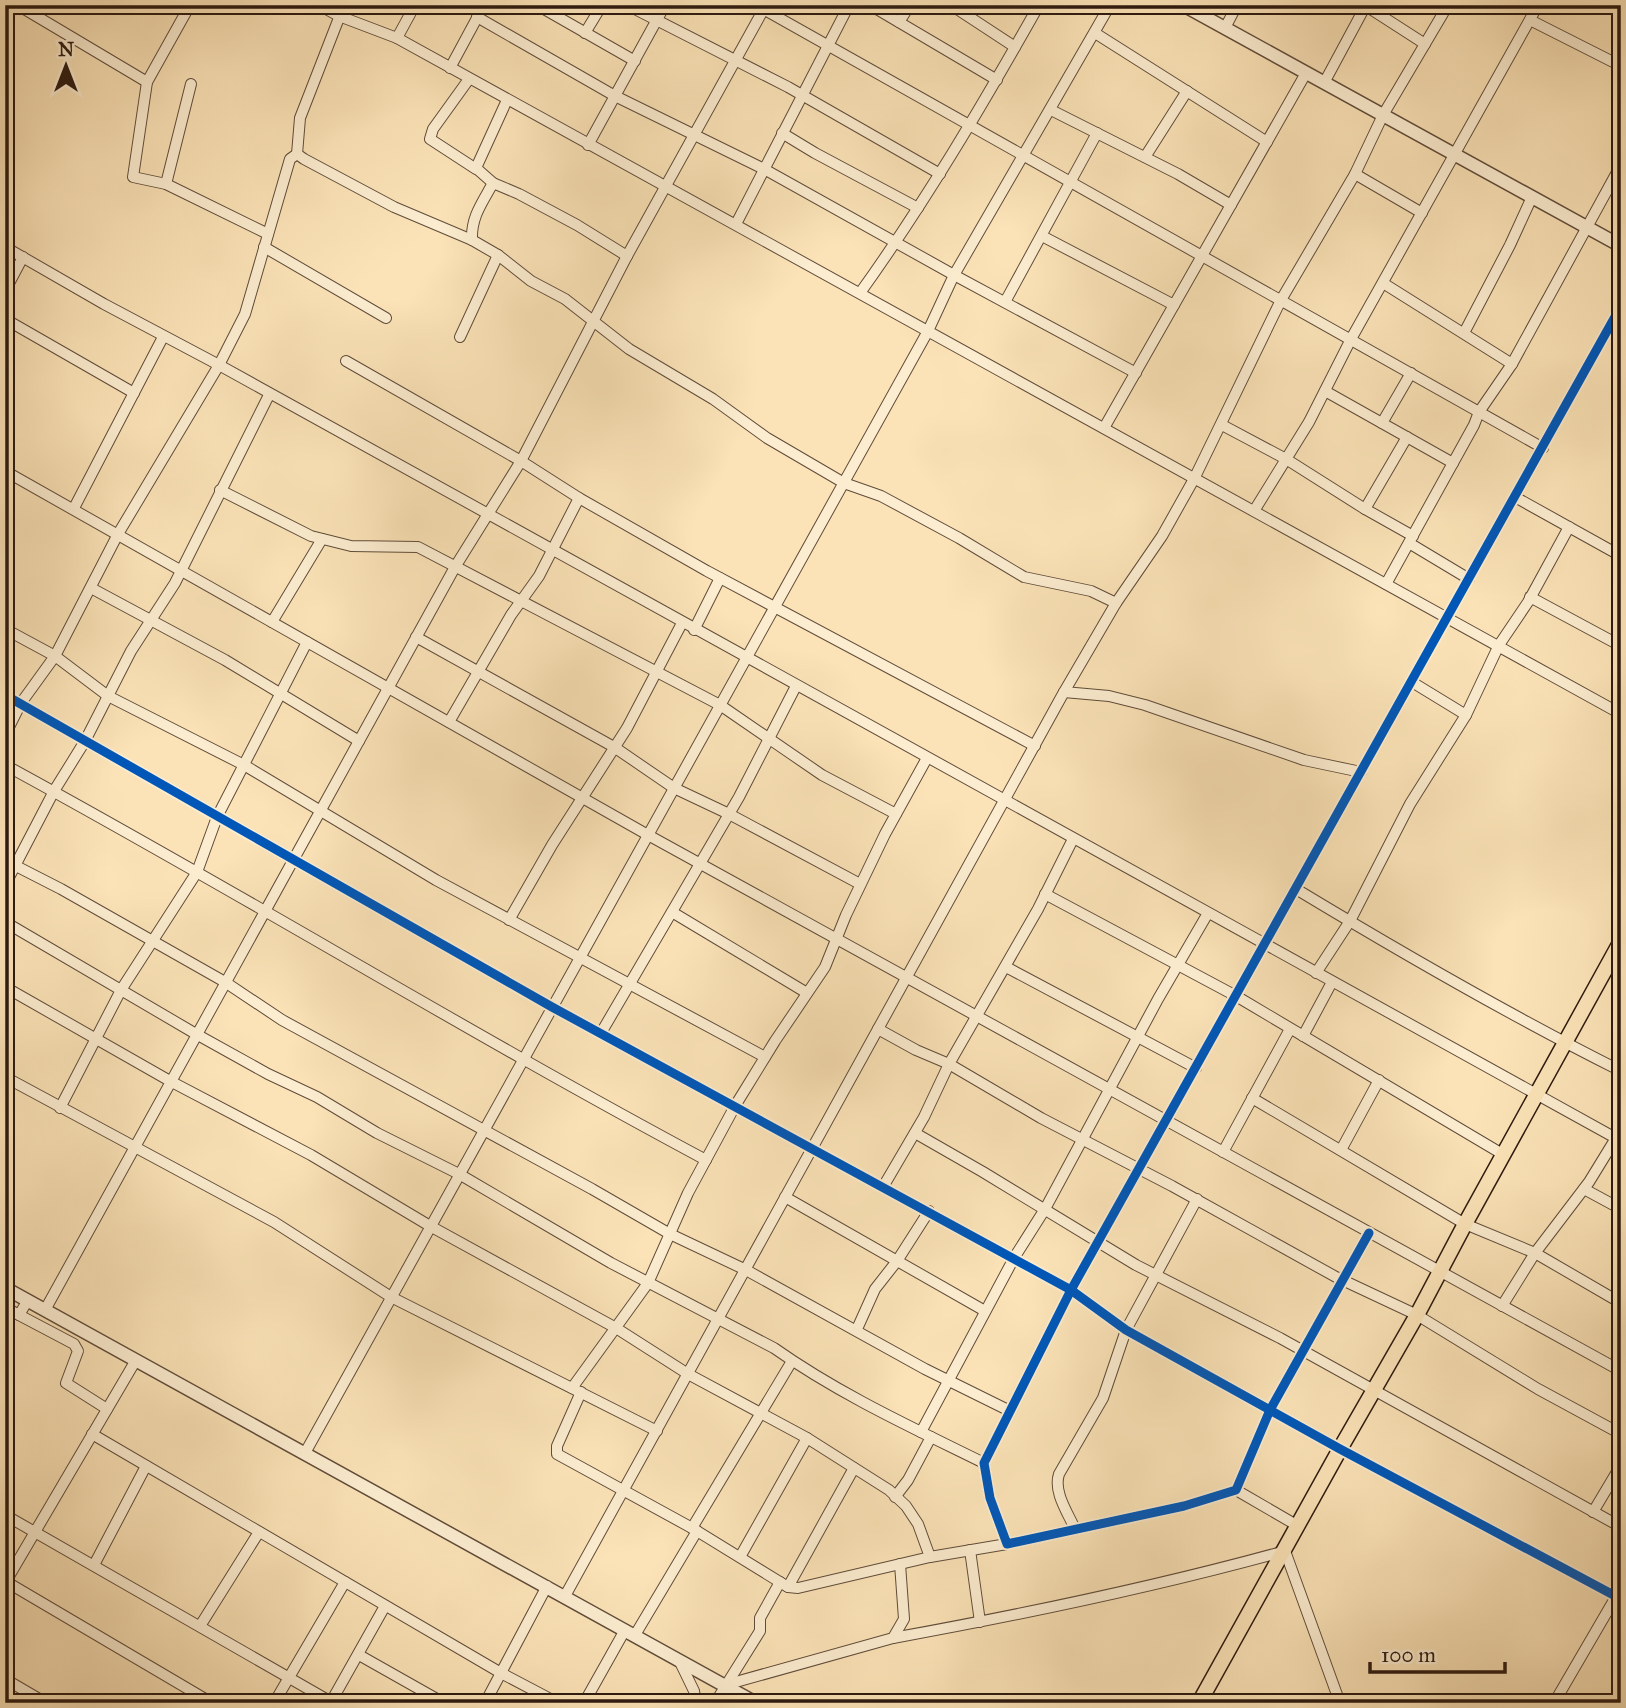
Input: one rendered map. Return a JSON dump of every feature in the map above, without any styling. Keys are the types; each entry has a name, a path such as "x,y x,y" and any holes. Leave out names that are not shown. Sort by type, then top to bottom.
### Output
{"main road":[{"path":"1199,1703 1418,1315 1465,1224 1621,941"}],"street":[{"path":"190,5 147,82 133,177 166,184 268,234"},
{"path":"319,5 339,16 397,38 1621,714"},
{"path":"5,735 20,703 55,656 118,534 219,365 245,314 290,159 297,154 300,118 344,5"},
{"path":"397,38 415,5"},
{"path":"450,68 484,5"},
{"path":"537,5 635,61"},
{"path":"585,33 601,5"},
{"path":"626,5 802,95 940,174"},
{"path":"588,145 665,5"},
{"path":"736,223 849,5"},
{"path":"870,5 997,80"},
{"path":"899,22 910,5"},
{"path":"951,5 1015,47"},
{"path":"860,293 896,243 971,125 1039,5"},
{"path":"304,1453 928,331 954,275 1110,5"},
{"path":"1225,28 1237,5"},
{"path":"565,1597 1064,692 1116,603 1162,536 1194,479 1281,300 1355,174 1382,115 1448,5"},
{"path":"1254,511 1309,422 1382,283 1538,5"},
{"path":"1185,6 1621,246"},
{"path":"1324,83 1366,6 1425,44"},
{"path":"45,1310 455,567 521,461 627,256 762,7 1543,448"},
{"path":"26,10 147,82"},
{"path":"477,17 615,96 764,169 1136,373"},
{"path":"1530,20 1621,66"},
{"path":"1095,33 1267,142"},
{"path":"1104,428 1306,73"},
{"path":"469,79 433,130 430,139 493,183 577,225 627,256"},
{"path":"166,184 191,84"},
{"path":"1145,157 1187,91"},
{"path":"476,169 507,100"},
{"path":"1051,110 1145,157 1231,205"},
{"path":"782,133 918,208"},
{"path":"1005,302 1097,133"},
{"path":"297,154 394,207 472,240 531,281 565,299 629,349 713,399 767,438 844,482 881,496 1024,577 1091,591 1116,603"},
{"path":"1386,584 1479,412 1512,364 1621,165"},
{"path":"1355,174 1422,213"},
{"path":"472,240 477,209 493,183"},
{"path":"1464,333 1532,197"},
{"path":"1042,236 1174,305"},
{"path":"5,247 163,337 219,365 1618,1140 1535,1253 1502,1306"},
{"path":"264,247 386,318"},
{"path":"460,337 498,256"},
{"path":"5,291 23,257"},
{"path":"1382,283 1512,364"},
{"path":"1007,1544 990,1498 984,1463 1071,1290 1621,306"},
{"path":"5,319 134,393"},
{"path":"74,508 163,337"},
{"path":"346,361 720,578 1035,746"},
{"path":"1382,423 1411,373"},
{"path":"1325,391 1453,463"},
{"path":"5,885 54,791 85,741 131,651 181,571 269,395"},
{"path":"1222,425 1286,459 1469,579"},
{"path":"1365,509 1407,437"},
{"path":"5,471 700,864 1621,1371"},
{"path":"220,490 311,536 351,546 418,547 720,705 822,775 895,814"},
{"path":"1515,497 1621,556"},
{"path":"449,722 553,551 579,498"},
{"path":"1316,973 1350,921 1410,804 1466,715 1499,645 1530,597 1569,527"},
{"path":"272,622 322,539"},
{"path":"694,629 720,578"},
{"path":"91,588 225,660 359,740"},
{"path":"1530,597 1621,646"},
{"path":"509,919 581,797 614,747 682,623"},
{"path":"5,629 55,656 108,696 244,765 436,880 765,1057"},
{"path":"416,637 614,747 674,788 729,814 860,884"},
{"path":"61,1108 121,990 197,872 217,817 307,642"},
{"path":"1412,682 1466,715"},
{"path":"601,1033 729,814 796,685"},
{"path":"1064,692 1108,696 1145,705 1304,760 1361,772"},
{"path":"5,695 552,1007 1071,1290 1126,1330 1340,1449 1619,1594 1554,1703"},
{"path":"927,758 860,884 825,967 735,1106 706,1160 648,1283 576,1390 557,1446 557,1454 695,1530 784,1585 797,1588 930,1557 1007,1544 1184,1506 1236,1490 1298,1526"},
{"path":"5,765 585,1095 706,1160"},
{"path":"883,1187 915,1133 976,1015 1006,967 1073,839"},
{"path":"16,866 225,982 282,1020 670,1234 746,1270 829,1317 857,1329 1010,1411"},
{"path":"1296,889 1408,957 1621,1071"},
{"path":"1045,894 1236,996 1504,1155"},
{"path":"672,912 807,993"},
{"path":"921,1432 1013,1258 1045,1209 1208,913"},
{"path":"5,922 196,1034 317,1097 377,1133 459,1174 538,1222 648,1283 774,1348 879,1411 984,1463"},
{"path":"1006,967 1196,1068"},
{"path":"1303,1036 1332,982"},
{"path":"5,987 170,1081 311,1155 430,1226 616,1328 688,1374 807,1438 906,1506 918,1524 930,1557"},
{"path":"1223,1152 1290,1029"},
{"path":"878,1030 949,1064 1041,1118 1197,1199 1343,1280 1418,1315 1538,1389 1621,1434"},
{"path":"5,1077 274,1222 391,1297 657,1431"},
{"path":"1341,1150 1379,1080"},
{"path":"1252,1098 1465,1224 1535,1253 1621,1303"},
{"path":"915,1133 1157,1275 1375,1389 1621,1527"},
{"path":"1584,1189 1621,1209"},
{"path":"786,1197 985,1311"},
{"path":"1075,1529 1058,1491 1057,1481 1103,1398 1126,1330 1197,1199"},
{"path":"857,1329 875,1289 897,1262 929,1212"},
{"path":"1236,1490 1270,1410 1369,1233"},
{"path":"5,1288 756,1703"},
{"path":"19,1315 28,1300"},
{"path":"5,1307 74,1344 78,1351 66,1383 107,1409"},
{"path":"136,1360 5,1582 207,1702"},
{"path":"584,1703 695,1530 792,1361"},
{"path":"92,1434 501,1673 558,1703"},
{"path":"895,1497 908,1480 931,1437"},
{"path":"740,1557 807,1438"},
{"path":"1593,1512 1621,1465"},
{"path":"94,1565 146,1466"},
{"path":"715,1703 760,1631 760,1618 784,1585 854,1468"},
{"path":"5,1515 332,1702 385,1606"},
{"path":"200,1626 259,1532"},
{"path":"970,1550 980,1622"},
{"path":"725,1685 892,1638 1044,1610 1186,1578 1285,1551 1340,1703"},
{"path":"892,1638 904,1619 900,1564"},
{"path":"274,1703 345,1582"},
{"path":"485,1703 547,1586"},
{"path":"359,1655 444,1703"},
{"path":"679,1660 694,1691 696,1703"},
{"path":"5,1679 47,1703"}],"cycle path":[{"path":"1369,1233 1270,1410 1236,1490 1184,1506 1007,1544 990,1498 984,1463 1071,1290 1621,306"},
{"path":"5,695 552,1007 1071,1290 1126,1330 1340,1449 1621,1599"}]}
